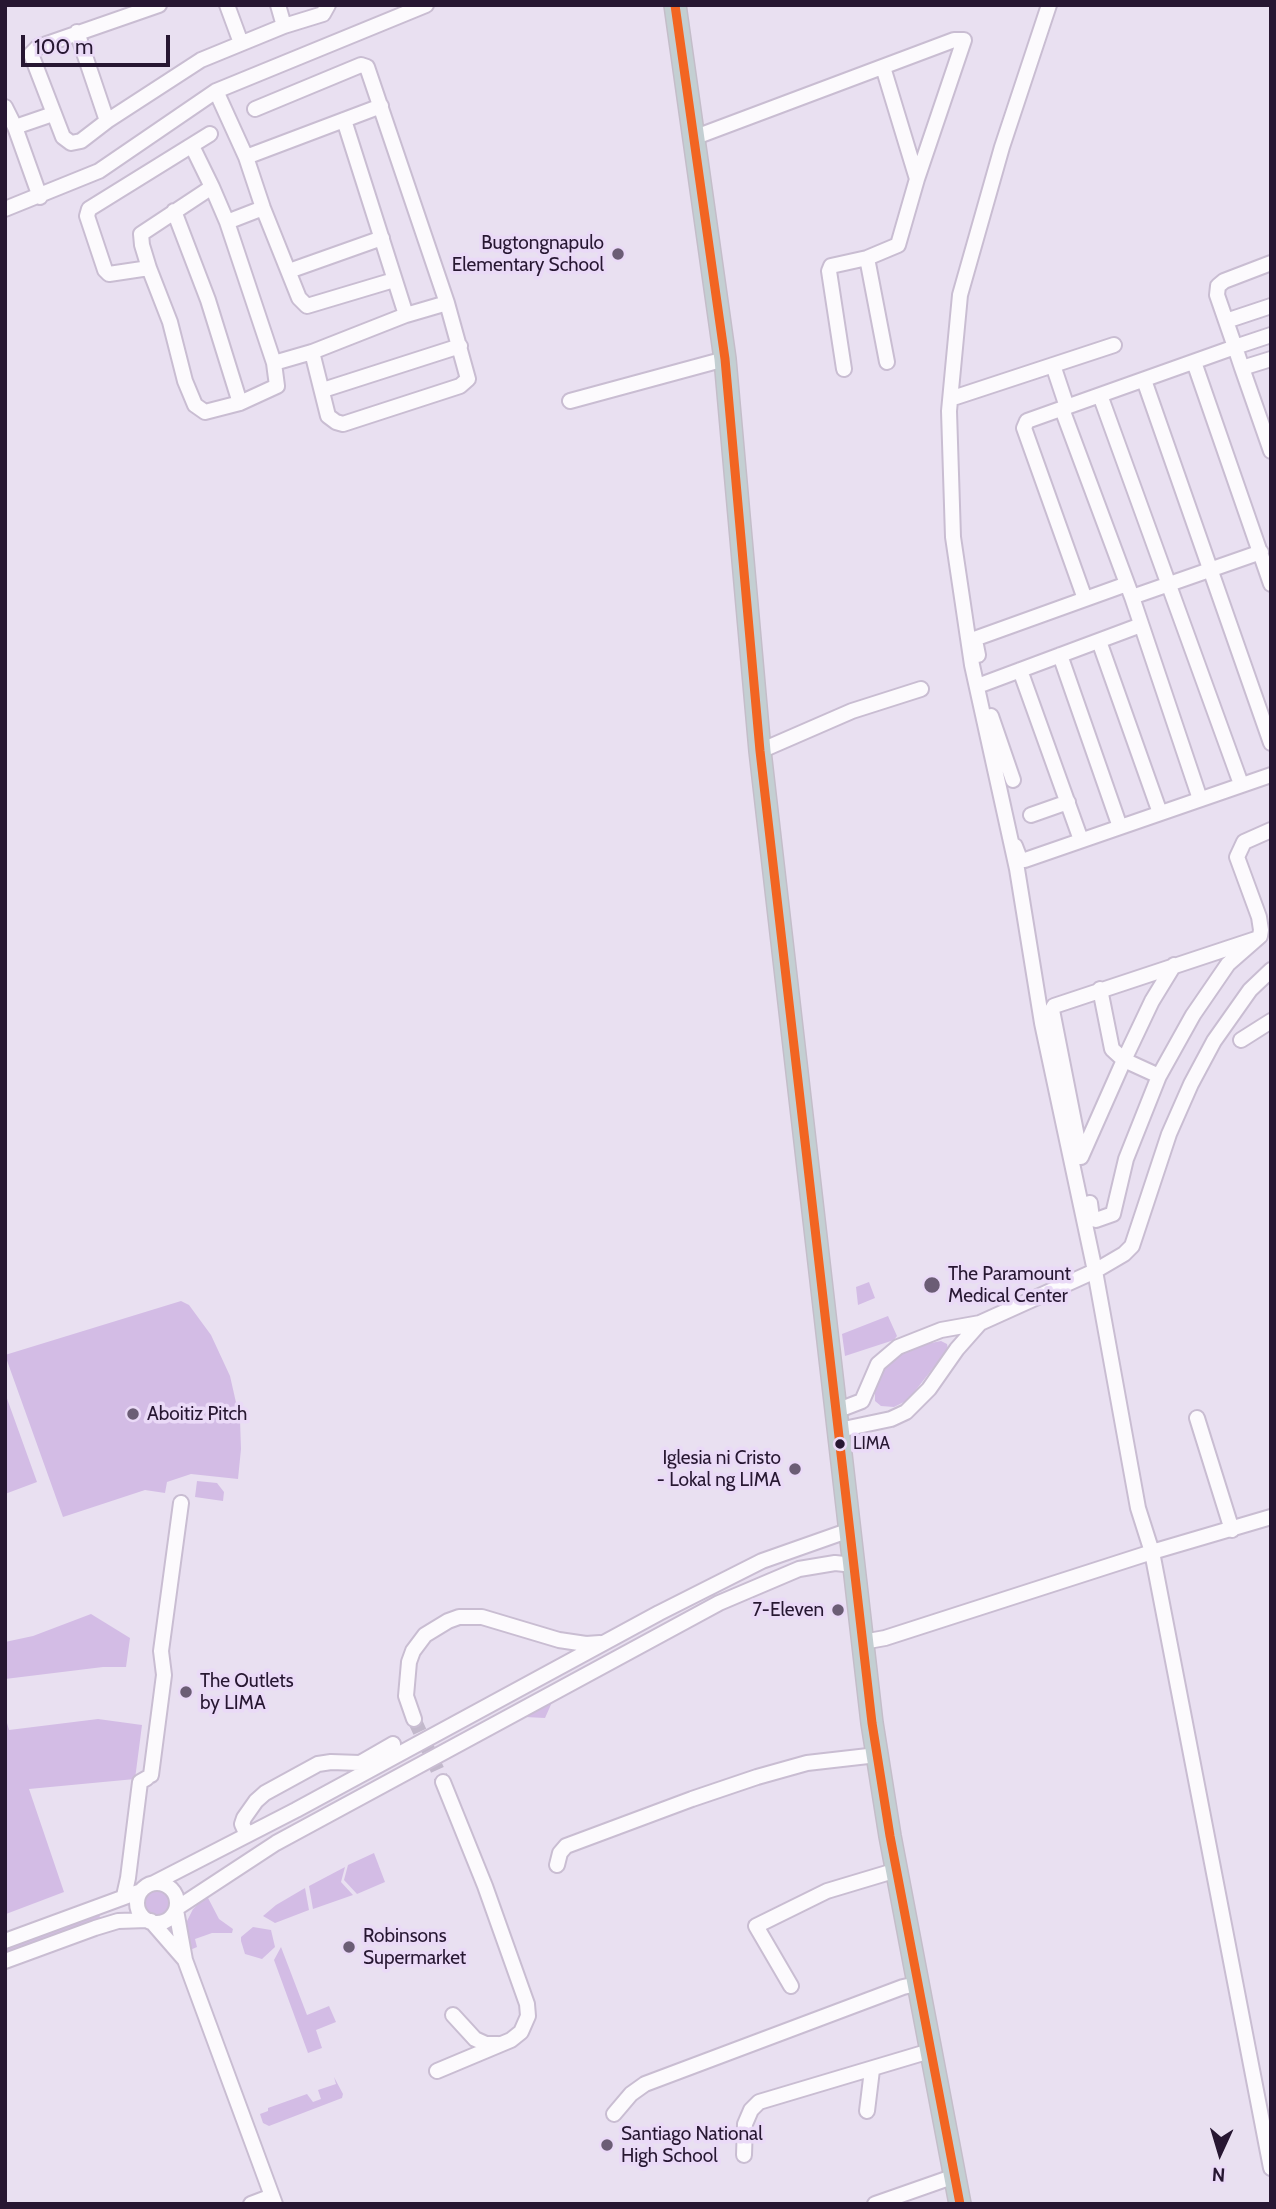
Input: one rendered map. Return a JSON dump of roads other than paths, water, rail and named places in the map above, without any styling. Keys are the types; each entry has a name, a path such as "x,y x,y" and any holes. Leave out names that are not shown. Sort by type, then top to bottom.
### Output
{"highway":[{"path":"675,5 725,359 760,751 877,1755 917,1984 960,2204"}],"street":[{"path":"159,5 38,47 31,54 63,137 71,143 81,141 201,60 284,26 323,14 328,5"},
{"path":"227,5 241,43"},
{"path":"278,5 284,26"},
{"path":"5,209 99,171 216,91 426,5"},
{"path":"1049,5 1002,147 960,295 949,411 952,523 972,665 1017,869 1042,1023 1095,1270 1138,1508 1152,1552 1271,2168"},
{"path":"77,33 107,121"},
{"path":"693,138 956,39 964,40 917,179 898,245 867,258 831,266 829,271 844,369"},
{"path":"255,109 361,65 367,67 447,303 468,379 460,386 344,424 328,416 312,352"},
{"path":"883,67 917,179"},
{"path":"216,91 247,156 263,208 299,298 307,306 394,280"},
{"path":"247,156 382,106"},
{"path":"5,107 40,197"},
{"path":"15,127 53,114"},
{"path":"344,120 406,315"},
{"path":"149,268 109,274 87,216 89,209 210,134"},
{"path":"192,146 212,187 227,222 274,363 277,386 240,403 205,412 195,405 185,381 170,322 149,268 141,234 212,187"},
{"path":"227,222 263,208"},
{"path":"174,211 208,300 240,403"},
{"path":"289,271 382,239"},
{"path":"867,258 887,362"},
{"path":"1271,263 1224,281 1218,286 1217,295 1271,451"},
{"path":"274,363 447,303"},
{"path":"1226,321 1271,306"},
{"path":"1085,598 1024,428 1027,421 1271,335"},
{"path":"956,397 1114,345"},
{"path":"323,390 460,346"},
{"path":"570,401 725,359"},
{"path":"1242,368 1271,359"},
{"path":"1194,362 1271,584"},
{"path":"1053,365 1064,408 1200,799"},
{"path":"1144,380 1271,743"},
{"path":"1101,395 1241,784"},
{"path":"1028,775 1008,782 983,684 975,640 977,638 1085,598 1170,584 1261,552"},
{"path":"983,684 1141,625"},
{"path":"1099,641 1160,813"},
{"path":"1060,655 1120,827"},
{"path":"1020,670 1082,840"},
{"path":"760,751 852,711 921,689"},
{"path":"1013,834 1017,854 1020,859 1025,860 1271,775"},
{"path":"1031,815 1068,802"},
{"path":"1256,939 1058,1003 1052,1010 1080,1157 1093,1218 1096,1220 1113,1214 1126,1158 1158,1076 1193,1014 1228,964 1260,936 1259,917 1237,858 1244,842 1271,830"},
{"path":"1218,951 1228,964"},
{"path":"1080,1157 1152,1001 1174,965"},
{"path":"837,1420 862,1401 875,1370 887,1354 898,1347 941,1330 980,1323 1095,1270 1124,1254 1132,1246 1169,1134 1191,1084 1214,1041 1250,990 1271,970"},
{"path":"1100,989 1112,1049 1124,1060 1158,1076"},
{"path":"1241,1040 1271,1021"},
{"path":"837,1420 891,1419 906,1412 921,1398 962,1342 980,1323"},
{"path":"1197,1418 1232,1530"},
{"path":"124,1896 140,1782 149,1777 164,1675 161,1651 181,1503"},
{"path":"863,1642 885,1638 1152,1552 1271,1517"},
{"path":"5,1941 148,1887 659,1613 762,1562 850,1530"},
{"path":"5,1961 107,1924 137,1919 165,1921 176,1909 257,1855 737,1594 799,1569 827,1564 854,1565"},
{"path":"659,1613 668,1630"},
{"path":"414,1719 406,1696 409,1662 413,1651 425,1635 448,1620 482,1617 574,1643 596,1643 612,1639"},
{"path":"246,1835 244,1818 265,1793 318,1764 360,1763 393,1744"},
{"path":"557,1866 560,1853 566,1846 692,1799 807,1763 877,1755"},
{"path":"437,2071 503,2044 518,2035 525,2027 528,2016 527,2004 475,1857 443,1782"},
{"path":"246,1835 242,1842 244,1850 251,1855 257,1855"},
{"path":"791,1986 756,1926 827,1891 897,1870"},
{"path":"148,1887 169,1887 177,1900 176,1909 185,1960 273,2200 251,2204"},
{"path":"148,1887 138,1899 141,1914 185,1960"},
{"path":"614,2114 631,2094 645,2084 917,1984"},
{"path":"453,2015 479,2042 503,2044"},
{"path":"744,2155 745,2124 751,2110 759,2102 930,2051"},
{"path":"867,2111 872,2070"},
{"path":"875,2204 955,2176"}],"tunnel":[{"path":"414,1719 443,1782"}],"place":[{"name":"Bugtongnapulo Elementary School","path":"618,254"},
{"name":"The Paramount Medical Center","path":"932,1285"},
{"name":"Aboitiz Pitch","path":"133,1414"},
{"name":"LIMA","path":"840,1444"},
{"name":"Iglesia ni Cristo - Lokal ng LIMA","path":"795,1469"},
{"name":"7-Eleven","path":"838,1610"},
{"name":"The Outlets by LIMA","path":"186,1692"},
{"name":"Robinsons Supermarket","path":"349,1947"},
{"name":"Santiago National High School","path":"607,2145"}]}
